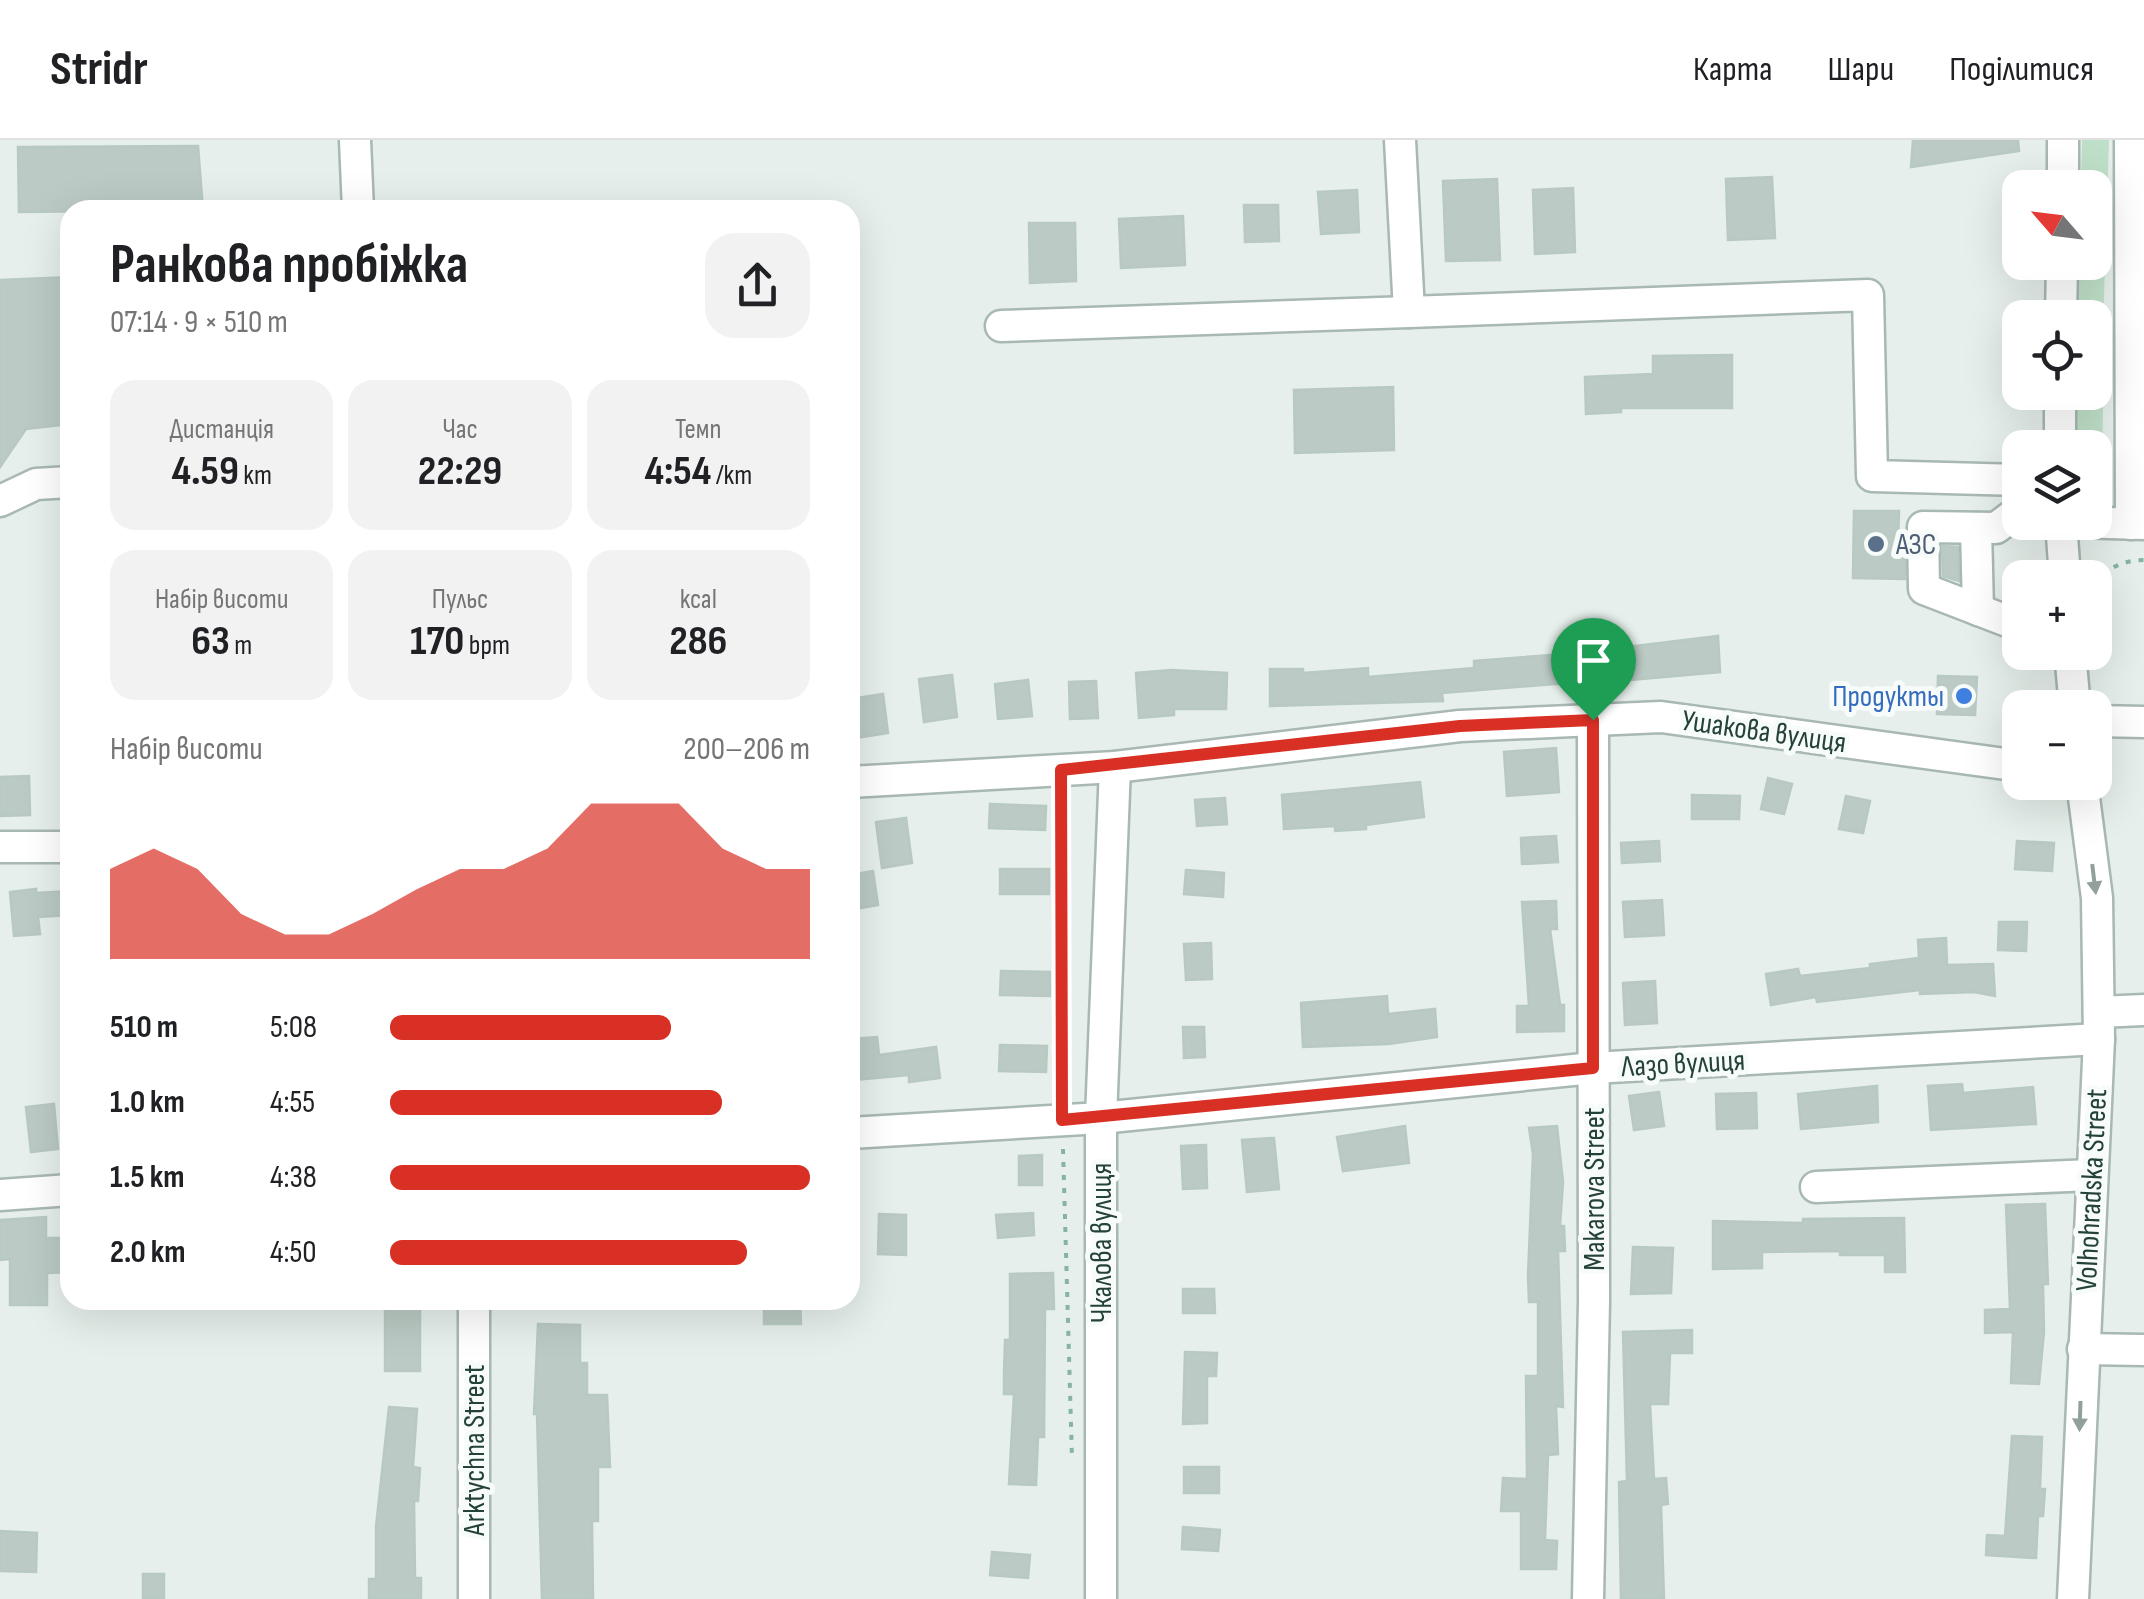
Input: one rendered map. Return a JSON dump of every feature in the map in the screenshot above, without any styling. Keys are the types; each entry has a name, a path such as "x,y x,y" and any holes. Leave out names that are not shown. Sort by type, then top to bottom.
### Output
{"street":[{"path":"354,140 357,200"},
{"path":"1400,140 1409,312"},
{"path":"2063,170 2064,140"},
{"path":"2112,523 2137,524 2130,140"},
{"path":"1000,326 1868,295 1872,476 2002,480"},
{"path":"0,501 36,484 60,483"},
{"path":"2002,524 1996,528 1923,528 1924,589 2002,619"},
{"path":"1976,528 1978,610"},
{"name":"Ушакова вулиця","path":"860,781 1115,767 1460,726 1661,717 2002,764"},
{"name":"Makarova Street","path":"1588,1599 1594,1301 1593,720"},
{"path":"2112,721 2144,722"},
{"name":"Чкалова вулиця","path":"1101,1599 1101,1118 1115,767"},
{"name":"Volhohradska Street","path":"2073,1599 2099,1026 2097,898 2084,800"},
{"path":"0,847 60,847"},
{"name":"Лазо вулиця","path":"860,1132 1101,1118 1593,1068 2099,1026 2144,1010"},
{"path":"1816,1186 2092,1175"},
{"path":"0,1195 60,1191"},
{"name":"Arktychna Street","path":"474,1310 474,1599"},
{"path":"2083,1349 2144,1350"}],"path":[{"path":"2112,569 2126,560 2144,560"},
{"path":"1061,770 1062,1120 1072,1459"}],"green space":[{"path":"2082,140 2109,140 2108,170 2081,170"},
{"path":"2078,280 2105,280 2104,300 2077,300"},
{"path":"2075,410 2103,410 2103,430 2075,430"}],"building":[{"path":"1913,140 2018,140 2019,151 1911,167"},
{"path":"198,146 202,200 60,200 60,212 19,212 18,147"},
{"path":"1772,177 1775,238 1728,240 1726,179"},
{"path":"1497,179 1500,260 1446,261 1443,181"},
{"path":"1573,188 1575,252 1535,254 1533,190"},
{"path":"1357,190 1359,232 1321,234 1318,192"},
{"path":"1244,205 1278,205 1279,241 1245,242"},
{"path":"1183,216 1185,265 1121,268 1119,219"},
{"path":"1029,223 1075,223 1076,281 1030,283"},
{"path":"60,277 60,425 26,429 0,467 0,280"},
{"path":"1732,355 1732,408 1621,408 1621,412 1586,414 1585,377 1653,374 1653,356"},
{"path":"1393,387 1394,450 1295,453 1294,390"},
{"name":"АЗС","path":"1854,511 1899,511 1898,544 1905,544 1905,579 1853,578"},
{"path":"1942,546 1958,547 1959,581 1943,576"},
{"path":"1718,636 1720,672 1620,681 1618,648"},
{"path":"1576,653 1579,682 1442,693 1443,701 1270,706 1270,669 1303,669 1303,673 1368,668 1368,677 1474,668 1474,661"},
{"path":"1136,673 1227,673 1226,709 1174,709 1174,715 1139,718"},
{"path":"952,675 957,717 924,722 919,679"},
{"path":"1938,676 1977,677 1975,715 1937,714"},
{"path":"1028,680 1032,716 998,719 995,684"},
{"path":"1096,681 1098,718 1070,719 1069,682"},
{"path":"883,694 888,733 860,737 860,697"},
{"path":"1556,748 1559,792 1507,796 1504,752"},
{"path":"29,776 30,815 0,816 0,777"},
{"path":"1768,778 1792,784 1784,814 1761,809"},
{"path":"1420,782 1424,817 1366,825 1366,829 1284,829 1282,795"},
{"path":"1692,795 1740,796 1739,819 1692,819"},
{"path":"1846,796 1870,801 1863,833 1839,829"},
{"path":"1225,798 1227,824 1197,826 1195,800"},
{"path":"990,804 1046,806 1045,830 989,828"},
{"path":"906,818 912,863 882,868 876,822"},
{"path":"1556,836 1558,862 1522,864 1521,838"},
{"path":"1659,841 1660,861 1622,863 1621,843"},
{"path":"2017,841 2054,843 2052,871 2015,869"},
{"path":"1000,869 1049,869 1049,894 1000,894"},
{"path":"1186,870 1224,873 1223,897 1184,894"},
{"path":"873,871 878,905 860,908 860,873"},
{"path":"10,892 60,892 60,916 38,917 40,934 14,936"},
{"path":"1662,900 1664,935 1625,937 1623,902"},
{"path":"1556,901 1557,929 1550,929 1560,1005 1564,1005 1564,1031 1517,1032 1517,1006 1529,1006 1522,902"},
{"path":"1999,922 2027,922 2026,951 1998,950"},
{"path":"1946,938 1947,965 1993,964 1995,996 1974,992 1920,994 1920,990 1817,1002 1816,997 1771,1005 1766,974 1798,969 1800,976 1870,968 1870,964 1919,958 1918,940"},
{"path":"1211,943 1212,979 1186,980 1184,944"},
{"path":"1001,971 1050,972 1050,996 1000,995"},
{"path":"1655,981 1657,1023 1625,1025 1623,983"},
{"path":"1387,996 1388,1014 1435,1009 1437,1037 1389,1044 1303,1047 1301,1003"},
{"path":"1183,1027 1204,1027 1205,1057 1184,1058"},
{"path":"877,1037 879,1055 936,1047 940,1078 909,1082 909,1075 860,1080 860,1038"},
{"path":"1000,1045 1047,1046 1046,1072 999,1071"},
{"path":"1962,1084 1963,1093 2033,1087 2036,1124 1931,1130 1928,1086"},
{"path":"1877,1086 1878,1122 1801,1129 1798,1094"},
{"path":"1659,1092 1664,1126 1634,1130 1629,1096"},
{"path":"1756,1093 1757,1128 1717,1129 1716,1094"},
{"path":"54,1104 58,1149 31,1152 26,1107"},
{"path":"1405,1126 1409,1163 1343,1171 1337,1137"},
{"path":"1557,1126 1563,1182 1560,1226 1564,1226 1565,1251 1558,1251 1563,1407 1556,1406 1558,1454 1548,1455 1545,1540 1557,1541 1556,1569 1521,1569 1521,1511 1501,1511 1503,1478 1527,1479 1526,1376 1538,1376 1538,1302 1529,1302 1528,1276 1533,1154 1529,1128"},
{"path":"1274,1138 1279,1189 1247,1192 1242,1140"},
{"path":"1206,1145 1207,1188 1183,1189 1181,1146"},
{"path":"1042,1155 1042,1185 1019,1185 1019,1156"},
{"path":"2045,1204 2048,1284 2043,1284 2039,1384 2011,1383 2013,1332 1985,1333 1985,1310 2010,1309 2006,1205"},
{"path":"1033,1213 1034,1235 998,1238 996,1215"},
{"path":"879,1214 906,1215 906,1255 878,1254"},
{"path":"46,1217 46,1238 60,1238 60,1272 47,1273 47,1305 10,1305 10,1259 0,1260 0,1220"},
{"path":"1904,1218 1905,1272 1885,1272 1885,1255 1840,1255 1840,1251 1762,1252 1762,1268 1713,1269 1713,1221 1803,1223 1803,1219"},
{"path":"1633,1247 1673,1248 1671,1293 1631,1294"},
{"path":"1053,1273 1054,1309 1045,1309 1044,1437 1038,1437 1036,1485 1009,1484 1014,1394 1004,1394 1004,1374 1005,1340 1010,1340 1010,1274"},
{"path":"1183,1289 1214,1289 1215,1313 1183,1313"},
{"path":"385,1310 420,1310 420,1371 385,1371"},
{"path":"764,1310 800,1310 801,1324 764,1324"},
{"path":"538,1324 580,1325 580,1363 587,1363 587,1395 607,1395 610,1467 598,1467 598,1521 592,1521 593,1599 542,1599 534,1414"},
{"path":"1692,1330 1692,1353 1670,1353 1668,1404 1650,1404 1654,1479 1666,1478 1668,1504 1661,1505 1664,1599 1621,1599 1619,1482 1627,1481 1623,1332"},
{"path":"1185,1352 1217,1353 1216,1376 1207,1376 1207,1423 1183,1424"},
{"path":"389,1407 417,1409 413,1467 420,1468 418,1501 414,1501 415,1578 421,1578 421,1599 369,1599 369,1579 376,1579 376,1527"},
{"path":"2012,1436 2042,1437 2040,1489 2045,1489 2043,1516 2038,1516 2036,1558 1986,1555 1987,1535 2005,1536"},
{"path":"1184,1467 1219,1467 1219,1493 1184,1493"},
{"path":"1183,1527 1220,1530 1218,1551 1182,1549"},
{"path":"0,1531 37,1533 36,1572 0,1571"},
{"path":"992,1552 1030,1555 1028,1578 990,1575"},
{"path":"143,1574 164,1574 164,1599 143,1599"}],"place":[{"name":"АЗС","path":"1876,544"},
{"name":"Продукты","path":"1964,696"}],"route":[{"path":"1593,720 1593,1068 1062,1120 1061,770 1460,726 1593,720"}]}
